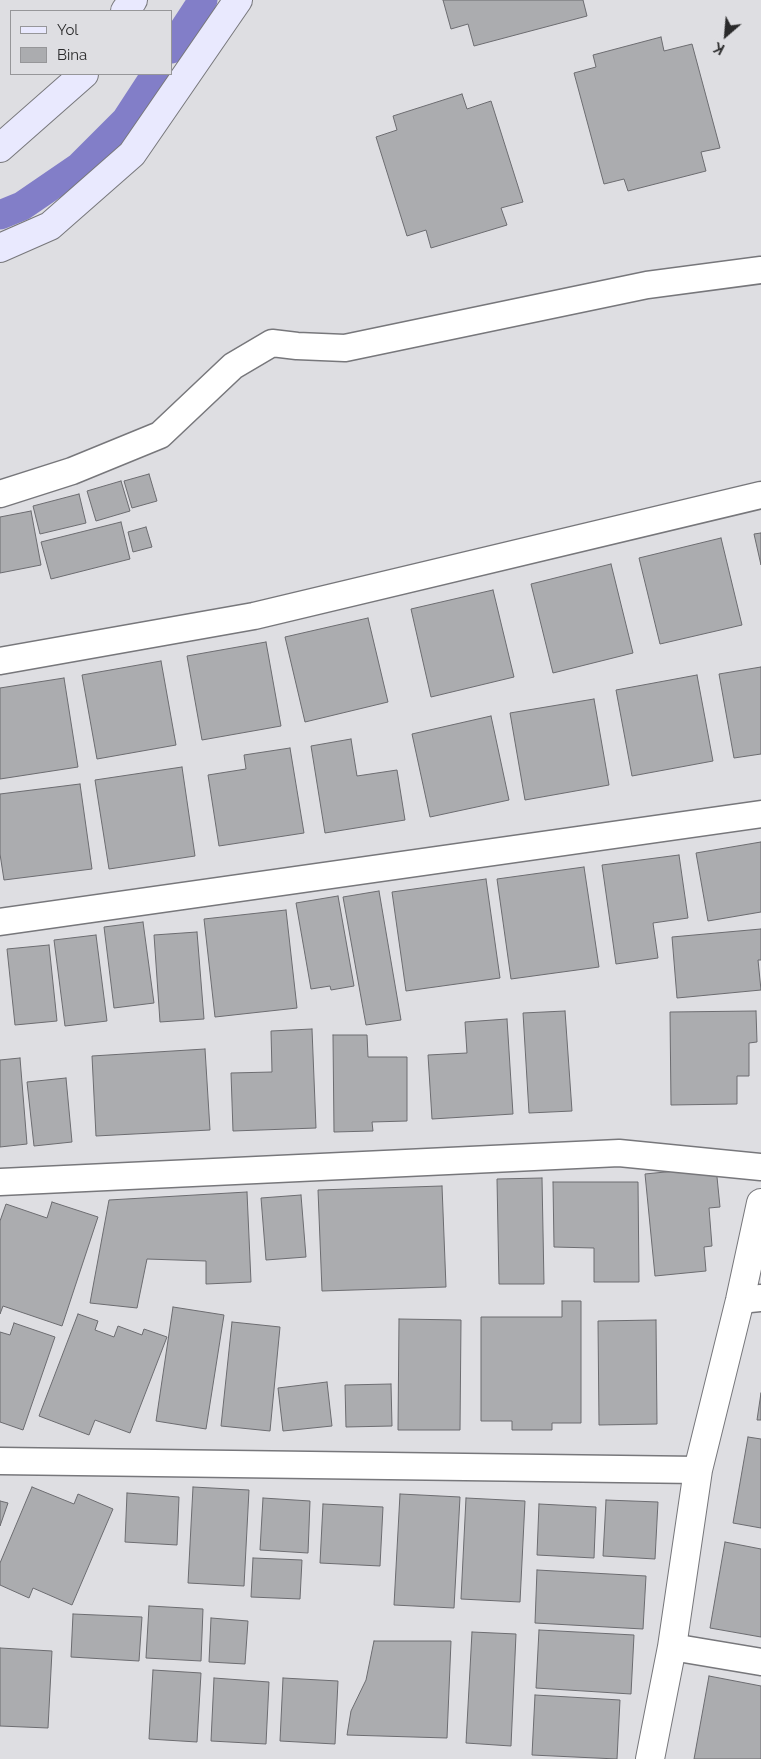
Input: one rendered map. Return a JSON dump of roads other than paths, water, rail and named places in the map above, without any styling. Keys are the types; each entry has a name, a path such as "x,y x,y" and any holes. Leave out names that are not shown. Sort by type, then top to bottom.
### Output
{"main road":[{"path":"0,248 50,226 132,154 238,0"},
{"path":"0,148 83,75"}],"street":[{"path":"0,494 72,471 160,435 233,366 272,343 345,348 647,285 761,270"},
{"path":"0,661 254,616 761,495"},
{"path":"0,922 761,814"},
{"path":"0,1182 619,1153 761,1167"},
{"path":"650,1759 672,1647 698,1470 750,1299 761,1203"},
{"path":"0,1461 698,1470"},
{"path":"672,1647 761,1662"}],"waterway":[{"path":"172,47 203,0"},
{"path":"0,215 22,206 79,167 126,120 155,75"}]}
